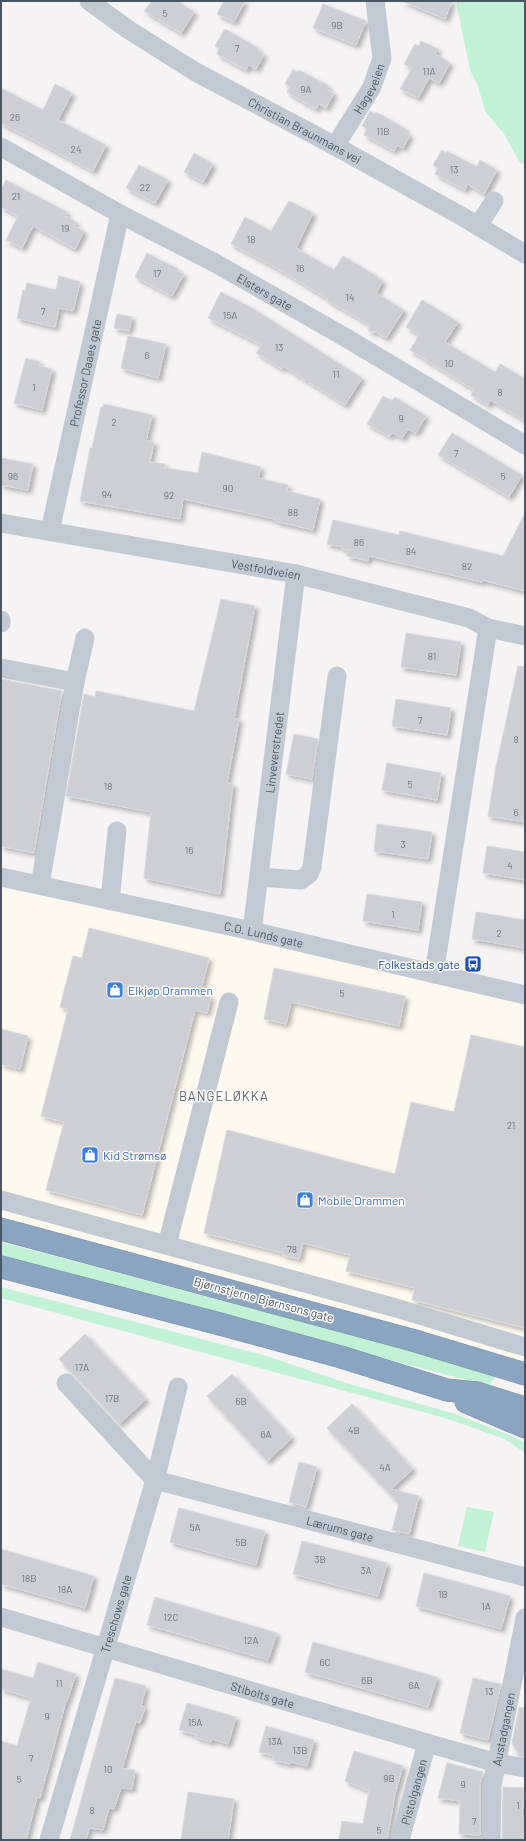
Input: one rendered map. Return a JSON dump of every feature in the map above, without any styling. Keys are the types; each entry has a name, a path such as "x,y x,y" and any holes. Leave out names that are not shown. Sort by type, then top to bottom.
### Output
{"highway":[{"name":"Bjørnstjerne Bjørnsons gate","path":"1,1229 412,1340 524,1373"},
{"path":"1,1267 341,1357 446,1390 477,1394 525,1408"},
{"path":"446,1390 472,1406 525,1427"}],"street":[{"name":"Christian Braunmans vei","path":"89,1 129,30 194,71 335,146 525,254"},
{"name":"Hageveien","path":"335,146 372,87 382,58 375,1"},
{"name":"Elsters gate","path":"1,147 120,214 215,263 348,339 525,445"},
{"path":"478,226 494,201"},
{"name":"Professor Daaes gate","path":"50,531 120,214"},
{"name":"Vestfoldveien","path":"1,523 296,574 469,618 488,628 525,636"},
{"name":"Linveverstredet","path":"252,931 296,574"},
{"path":"434,974 488,628"},
{"path":"40,885 75,682 85,638"},
{"path":"1,668 75,682"},
{"path":"259,877 301,880 309,874 312,867 337,676"},
{"path":"110,901 117,831"},
{"name":"C.O. Lunds gate","path":"1,877 252,931 525,995"},
{"path":"167,1245 229,1002"},
{"path":"1,1200 396,1308 525,1347"},
{"path":"66,1383 155,1480"},
{"name":"Treschows gate","path":"49,1840 155,1480 178,1387"},
{"name":"Lærums gate","path":"155,1480 525,1577"},
{"name":"Stibolts gate","path":"1,1617 427,1743 497,1763 525,1768"},
{"name":"Austadgangen","path":"490,1840 492,1786 525,1618"},
{"name":"Pistolgangen","path":"400,1840 427,1743"}],"shaded area":[{"path":"1,888 252,931 525,995 525,1372 1,1219"}],"green space":[{"path":"456,1 525,1 525,166 519,161 504,134 485,111 478,86 470,70"},
{"path":"1,1242 497,1374 489,1386 1,1257"},
{"path":"1,1287 267,1356 346,1383 452,1413 507,1434 525,1443 525,1453 505,1439 445,1418 1,1298"},
{"path":"467,1507 494,1512 485,1552 458,1546"}],"building":[{"path":"152,1 177,1 194,12 181,33 144,11"},
{"path":"224,1 245,1 234,22 217,14"},
{"path":"402,1 452,1 445,19"},
{"path":"323,4 366,21 356,45 313,28"},
{"path":"225,29 258,48 257,50 264,54 256,69 249,65 246,70 217,54 219,48 215,46"},
{"path":"421,41 438,49 435,54 450,63 439,83 429,78 418,98 400,89 412,68 404,64 415,44 419,46"},
{"path":"293,69 298,72 299,70 329,86 327,89 334,93 326,108 319,104 316,109 287,92 290,87 285,84"},
{"path":"55,84 72,93 58,120 106,145 93,171 1,123 1,88 43,110"},
{"path":"370,111 375,114 376,112 406,129 404,132 410,135 403,148 397,145 394,151 364,135 367,129 362,126"},
{"path":"442,150 446,153 447,151 477,167 480,160 497,170 484,194 467,184 465,190 435,174 438,168 433,165"},
{"path":"194,153 213,164 203,182 184,172"},
{"path":"139,165 168,180 155,203 126,188"},
{"path":"6,180 67,212 65,216 76,222 74,226 84,231 75,249 33,226 22,248 6,240 18,216 1,207 1,190"},
{"path":"289,201 313,213 296,248 334,270 343,256 383,281 376,293 404,310 386,338 376,332 368,331 370,325 282,271 231,244 245,217 271,231"},
{"path":"147,253 178,269 177,271 184,274 172,296 135,277"},
{"path":"59,276 80,282 73,311 59,308 55,327 17,318 23,290 25,291 27,283 56,290"},
{"path":"221,292 252,308 362,378 345,405 283,366 282,369 256,353 262,345 208,318"},
{"path":"422,300 458,322 445,342 495,372 500,364 525,379 525,421 490,400 488,405 471,395 474,390 410,350 419,335 406,327"},
{"path":"117,314 132,317 129,331 114,328"},
{"path":"128,336 166,344 158,378 121,368"},
{"path":"26,358 40,362 39,366 52,369 42,410 14,403"},
{"path":"383,396 392,401 395,397 426,416 416,433 408,429 402,438 393,433 389,436 367,424"},
{"path":"104,404 152,415 146,441 154,442 150,462 165,464 164,468 198,473 202,452 261,467 258,478 288,485 287,491 320,499 313,530 275,521 275,519 183,499 180,519 80,501 90,448 92,448 101,407 103,407"},
{"path":"452,433 522,475 509,497 438,455"},
{"path":"1,458 33,464 28,490 1,485"},
{"path":"525,513 525,591 482,580 482,582 369,556 368,561 347,556 349,550 342,549 343,547 327,544 333,520 399,535 400,531 503,556"},
{"path":"221,599 255,606 234,719 239,719 227,783 233,784 220,894 144,878 151,812 66,796 84,694 95,697 96,691 194,711"},
{"path":"406,633 461,642 456,675 401,667"},
{"path":"518,666 525,667 525,822 488,816 496,767"},
{"path":"1,679 62,691 34,853 1,846"},
{"path":"396,699 451,708 447,735 392,726"},
{"path":"294,734 318,739 312,779 286,774"},
{"path":"387,763 441,773 437,800 382,790"},
{"path":"377,824 432,832 428,859 374,851"},
{"path":"487,846 525,852 525,880 483,873"},
{"path":"367,894 422,902 418,930 363,921"},
{"path":"476,912 525,920 525,948 472,939"},
{"path":"89,928 209,958 200,993 211,996 207,1013 195,1010 142,1215 46,1190 64,1122 41,1116 68,1009 60,1007 73,956 82,958"},
{"path":"274,968 405,996 399,1026 291,1002 286,1024 264,1019"},
{"path":"1,1029 28,1036 20,1069 1,1064"},
{"path":"471,1035 525,1047 525,1328 412,1300 415,1288 346,1271 350,1255 303,1243 299,1259 283,1255 283,1253 204,1233 227,1130 395,1174 411,1102 454,1112"},
{"path":"85,1334 146,1399 119,1424 59,1359"},
{"path":"232,1374 292,1438 267,1461 207,1396"},
{"path":"352,1404 413,1469 391,1489 419,1496 409,1534 392,1530 399,1504 327,1428"},
{"path":"299,1462 317,1467 306,1507 289,1502"},
{"path":"179,1508 265,1531 256,1565 170,1542"},
{"path":"302,1541 387,1563 378,1596 293,1574"},
{"path":"1,1549 94,1576 85,1608 1,1584"},
{"path":"424,1573 510,1596 501,1629 416,1606"},
{"path":"155,1597 277,1633 268,1660 147,1625"},
{"path":"313,1642 437,1677 428,1707 305,1672"},
{"path":"38,1662 76,1674 66,1701 40,1798 37,1797 26,1840 1,1840 1,1741 17,1746 31,1698 1,1689 1,1669 33,1678"},
{"path":"115,1678 146,1686 141,1706 145,1707 140,1723 136,1721 122,1769 135,1770 132,1789 121,1788 114,1809 109,1808 103,1830 89,1828 86,1840 70,1840"},
{"path":"473,1678 501,1684 488,1740 460,1733"},
{"path":"187,1703 236,1717 228,1744 212,1739 211,1742 195,1737 196,1735 179,1730"},
{"path":"519,1707 525,1708 525,1757 519,1756 512,1743"},
{"path":"266,1726 314,1740 307,1766 273,1760 274,1756 259,1752"},
{"path":"354,1751 403,1766 395,1794 387,1840 339,1840 342,1821 363,1824 369,1791 345,1781"},
{"path":"447,1763 483,1772 480,1785 480,1835 459,1834 460,1801 438,1798"},
{"path":"503,1787 524,1788 522,1816 525,1816 525,1840 502,1840"},
{"path":"188,1792 234,1799 228,1840 181,1840"}],"place":[{"name":"Folkestads gate","path":"473,964"},
{"name":"Elkjøp Drammen","path":"115,990"},
{"name":"Kid Strømsø","path":"90,1155"},
{"name":"Mobile Drammen","path":"305,1200"}],"district":[{"name":"BANGELØKKA","path":"224,1096"}]}
